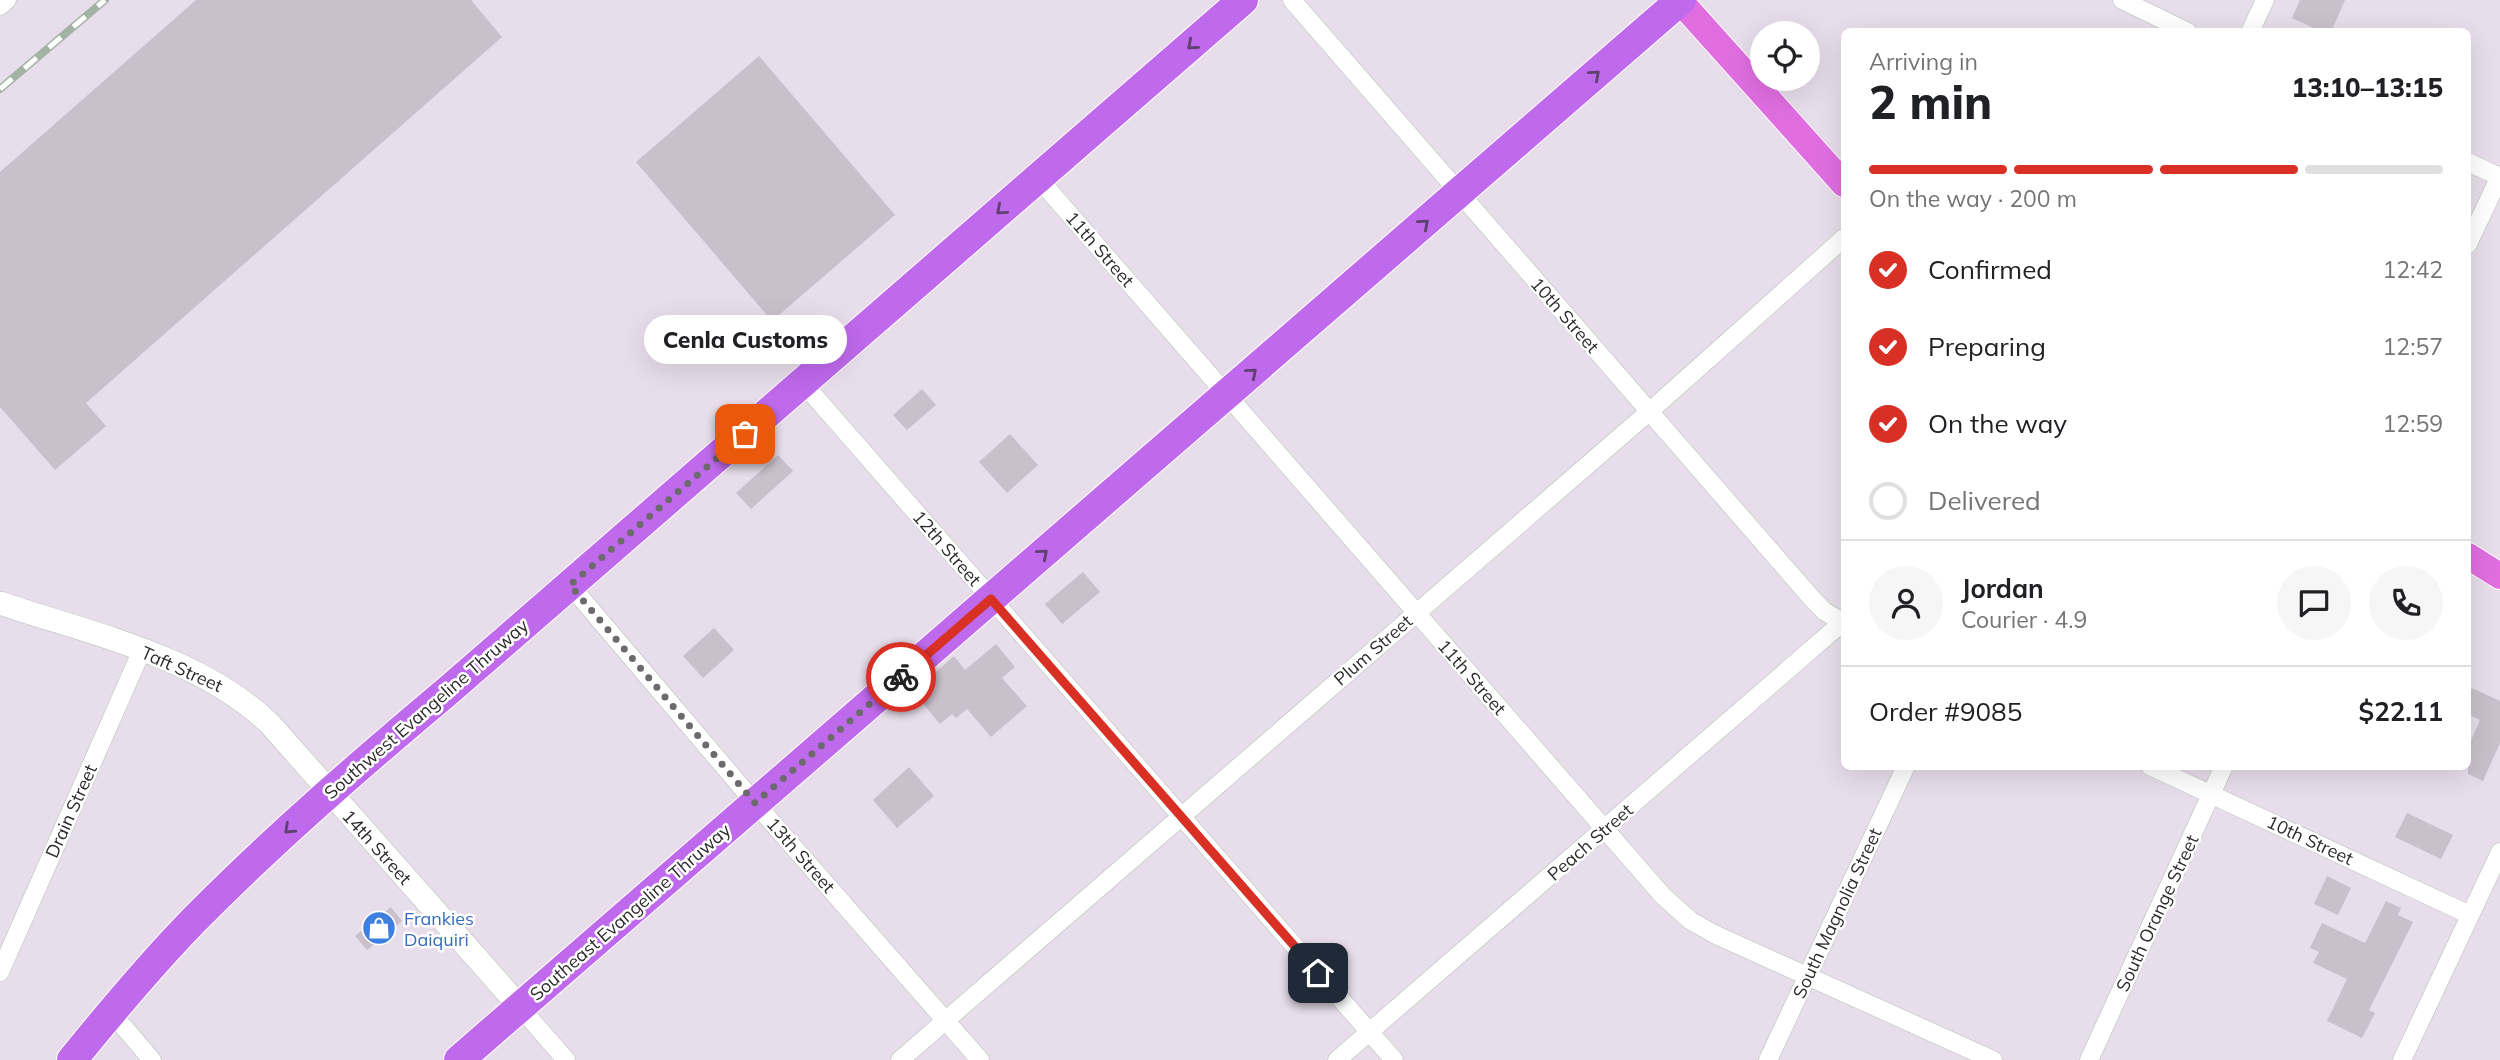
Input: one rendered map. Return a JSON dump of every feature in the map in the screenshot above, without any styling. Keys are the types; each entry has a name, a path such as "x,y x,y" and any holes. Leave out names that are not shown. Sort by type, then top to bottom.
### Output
{"highway":[{"name":"Southwest Evangeline Thruway","path":"72,1060 195,919 328,792 1243,0"},
{"name":"Southeast Evangeline Thruway","path":"459,1060 1680,0"}],"main road":[{"path":"1680,0 1841,181"},
{"path":"2471,558 2500,576"}],"street":[{"path":"0,3 7,0"},
{"name":"10th Street","path":"1292,0 1808,594 1824,611 1841,620"},
{"path":"2122,0 2180,28"},
{"path":"2252,28 2265,0"},
{"path":"2471,163 2500,177 2471,238"},
{"name":"11th Street","path":"1038,178 1664,896 1691,920 1714,934 1993,1060"},
{"name":"Plum Street","path":"900,1060 1650,411 1841,241"},
{"name":"12th Street","path":"803,383 1394,1060"},
{"name":"13th Street","path":"570,585 979,1060"},
{"name":"Taft Street","path":"0,603 142,650 198,672 248,703 270,724 328,792"},
{"name":"Peach Street","path":"1337,1060 1841,625"},
{"name":"Drain Street","path":"0,972 142,650"},
{"name":"South Magnolia Street","path":"1769,1060 1904,770"},
{"name":"10th Street","path":"2158,770 2470,915"},
{"name":"South Orange Street","path":"2089,1060 2222,770"},
{"name":"14th Street","path":"328,792 565,1060"},
{"path":"2402,1060 2500,852"},
{"path":"111,1013 152,1060"}],"building":[{"path":"196,0 471,0 502,37 86,403 106,426 55,470 0,407 0,172"},
{"path":"2300,0 2345,0 2333,28 2313,28 2292,18"},
{"path":"759,56 895,215 772,321 636,162"},
{"path":"922,389 936,405 907,430 893,415"},
{"path":"1010,434 1038,465 1007,493 979,462"},
{"path":"778,455 793,471 751,509 736,493"},
{"path":"1083,572 1100,592 1062,624 1045,604"},
{"path":"714,628 734,650 703,678 683,656"},
{"path":"996,644 1015,667 1002,678 1027,706 991,737 967,709 956,718 952,714 940,724 913,692 954,656 965,670"},
{"path":"2472,688 2500,701 2500,743 2483,781 2468,774 2468,770 2471,770 2471,740 2480,720 2471,716"},
{"path":"909,767 934,796 897,828 873,800"},
{"path":"2407,813 2453,835 2441,859 2395,837"},
{"path":"2327,876 2351,888 2338,915 2314,904"},
{"path":"2386,901 2401,908 2398,915 2413,922 2369,1010 2375,1013 2362,1038 2327,1021 2347,979 2313,963 2319,952 2310,948 2322,923 2365,943"},
{"name":"Frankies Daiquiri","path":"391,907 402,921 367,950 355,936"}],"railway":[{"path":"0,89 105,0"}],"way so far":[{"path":"745,434 570,585 755,803 901,677"}],"place":[{"name":"Cenla Customs","path":"745,434"},
{"name":"Frankies Daiquiri","path":"379,928"}],"route":[{"path":"901,677 991,599 1318,973"}]}
